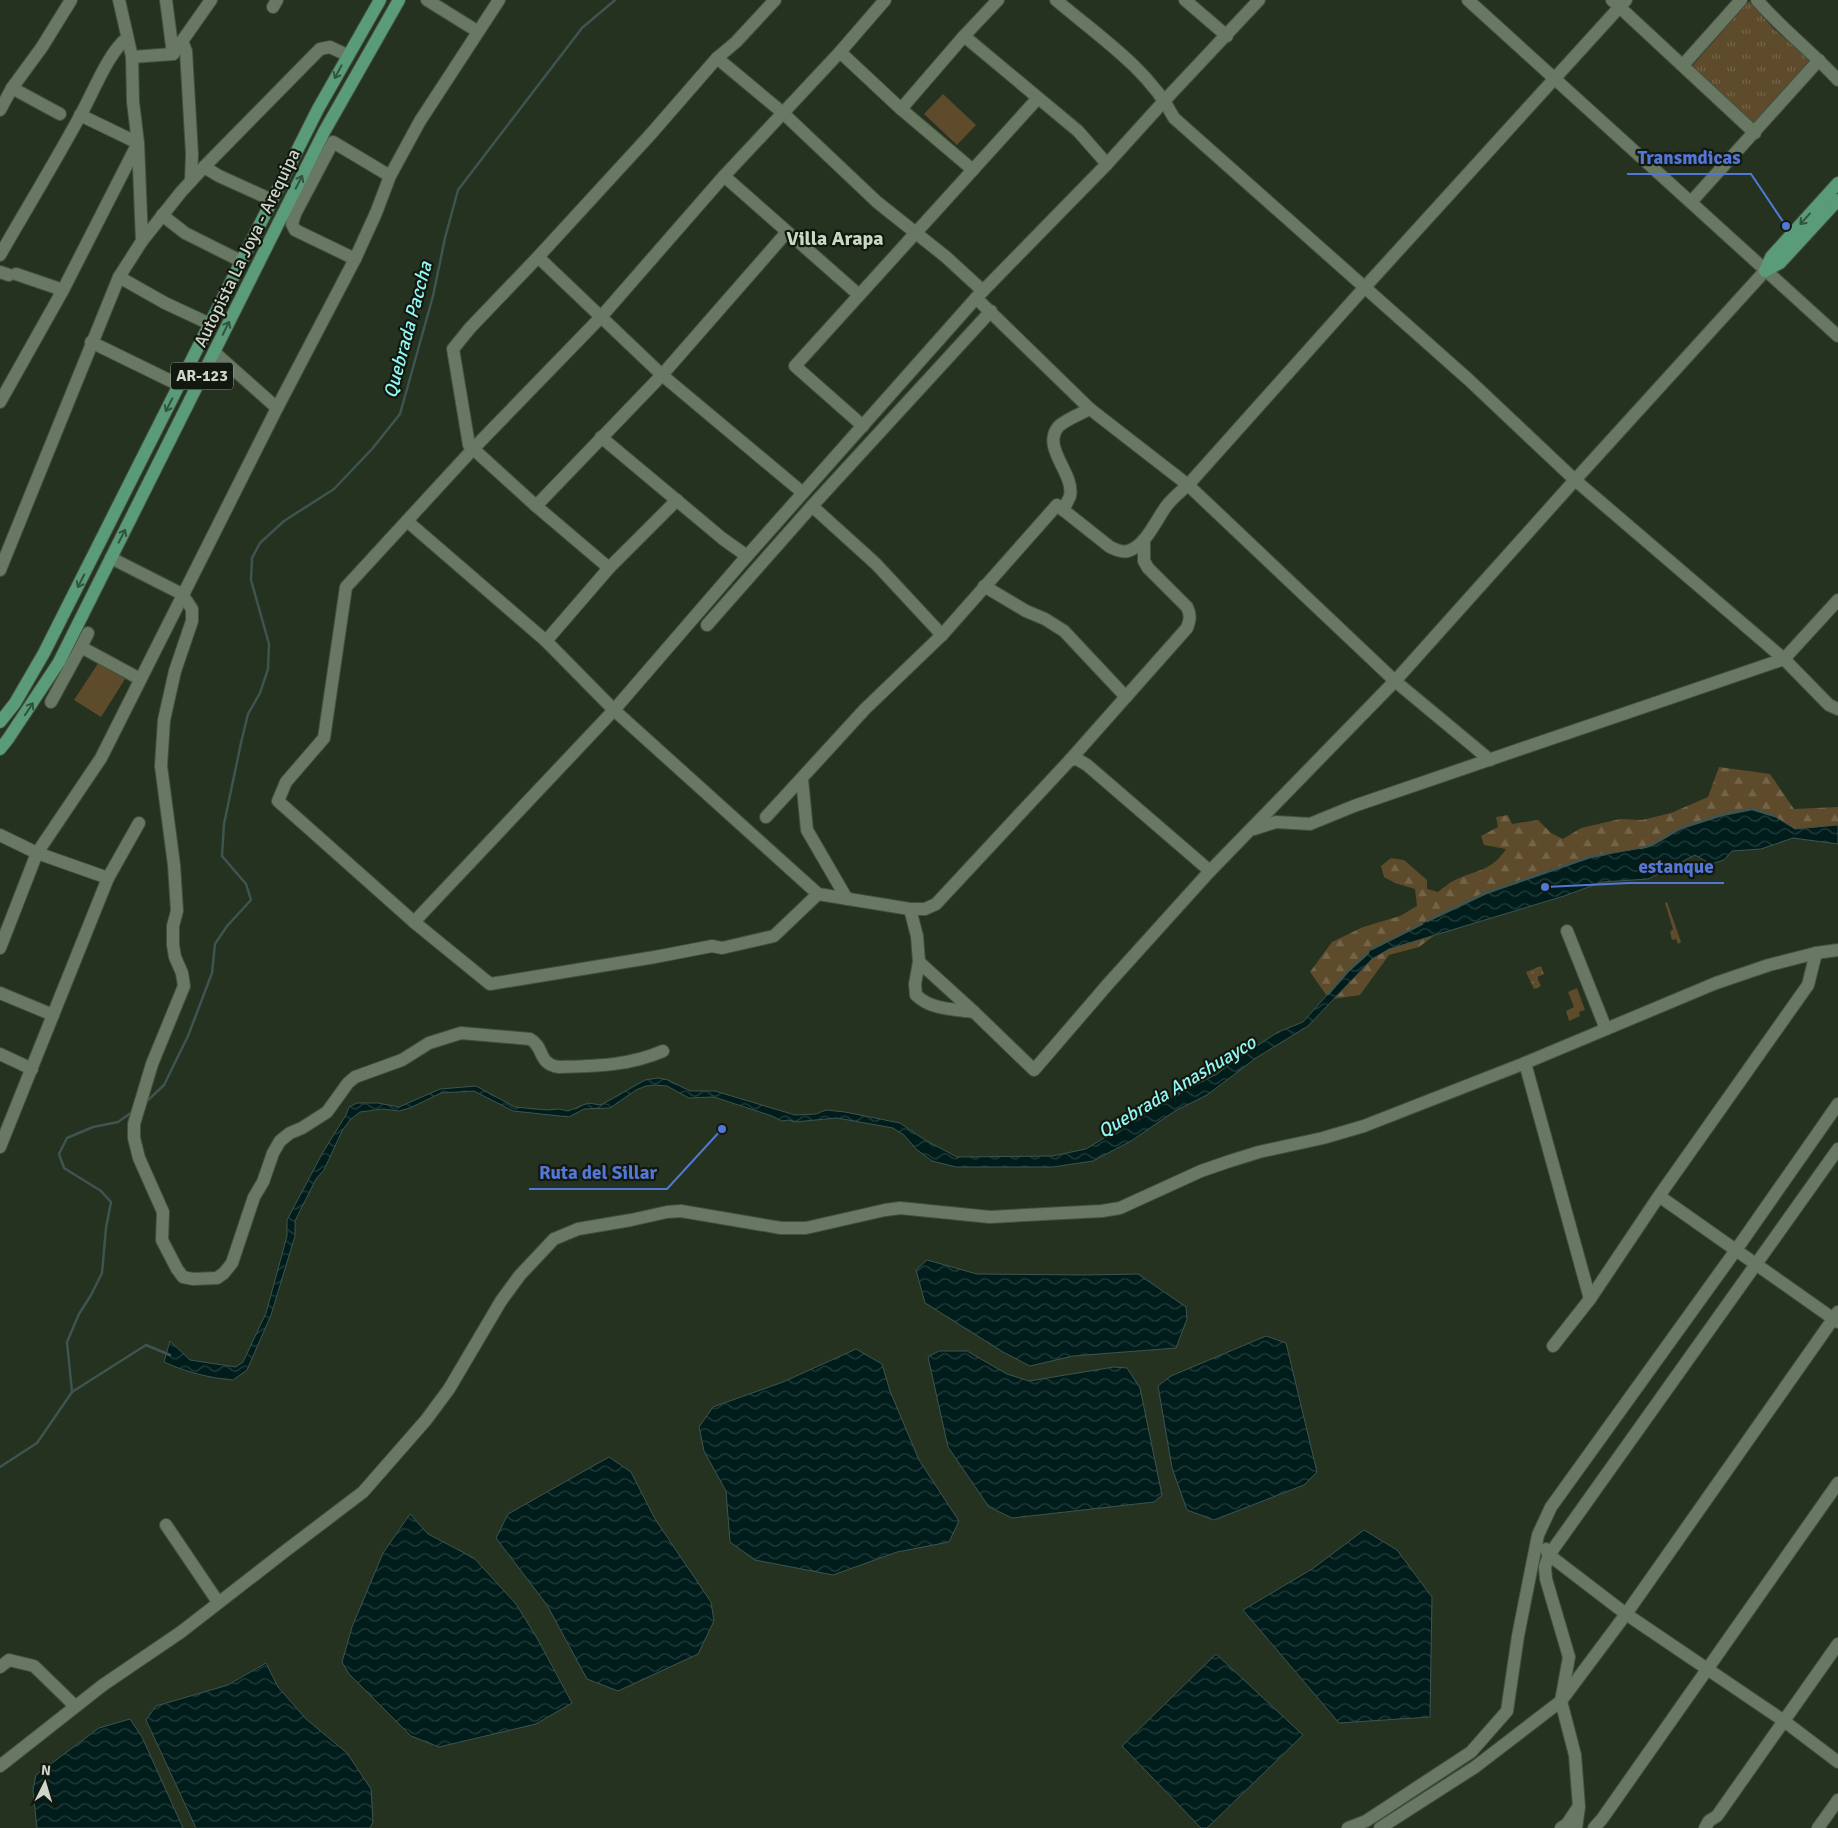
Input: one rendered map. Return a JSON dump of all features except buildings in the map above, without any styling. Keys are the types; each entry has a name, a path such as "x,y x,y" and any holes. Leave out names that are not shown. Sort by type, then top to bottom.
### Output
{"main road":[{"name":"Autopista La Joya - Arequipa","path":"0,722 15,703 44,653 272,200 347,55 380,0"},
{"name":"Autopista La Joya - Arequipa","path":"0,749 59,662 214,352 290,211 344,94 399,0"},
{"path":"1765,271 1771,257 1838,183"},
{"path":"1765,271 1780,263 1838,200"}],"street":[{"path":"0,110 12,88 42,47 71,0"},
{"path":"119,0 132,57 142,241"},
{"path":"166,0 174,54"},
{"path":"174,54 211,0"},
{"path":"427,0 477,31"},
{"path":"0,948 5,920 37,854 101,758 182,594 355,259 390,176 420,121 499,0"},
{"path":"609,568 536,506 469,444 453,349 470,328 538,257 717,58 736,42 775,0"},
{"path":"818,894 774,936 722,948 712,946 490,984 414,922 278,801 286,782 324,738 346,587 473,449 601,317 724,176 840,52 885,0"},
{"path":"901,109 998,0"},
{"path":"1056,0 1126,58 1165,100 1174,118 1469,380 1575,480 1784,659 1829,705 1838,709"},
{"path":"1185,0 1227,36"},
{"path":"414,922 614,710 746,556 980,295 1107,164 1259,0"},
{"path":"1468,0 1838,336"},
{"path":"1683,65 1741,0"},
{"path":"1757,0 1776,23 1820,60 1838,80"},
{"path":"766,817 865,709 942,634 1057,505 1090,529 1110,547 1119,551 1126,552 1144,540 1169,503 1188,485 1555,78 1619,2 1755,133"},
{"path":"964,36 1078,131 1107,164"},
{"path":"0,255 119,44 127,38"},
{"path":"182,41 186,51 192,154 191,181"},
{"path":"0,570 119,277 142,241 162,214 191,181 320,49 330,47 347,55"},
{"path":"840,52 901,109 973,170"},
{"path":"132,57 174,54"},
{"path":"717,58 783,113 877,202 916,232 1090,408 1188,485 1395,681 1490,760"},
{"path":"1691,202 1820,60"},
{"path":"12,88 60,114"},
{"path":"863,426 795,366 1038,98"},
{"path":"80,116 138,143"},
{"path":"355,259 295,230 290,211 334,142 390,176"},
{"path":"0,402 63,290 138,143"},
{"path":"204,167 219,176 272,200"},
{"path":"724,176 859,295"},
{"path":"162,214 185,233 241,261"},
{"path":"536,506 662,375 787,232"},
{"path":"538,257 662,375 803,493"},
{"path":"919,962 1034,1070 1108,984 1210,871 1395,681 1765,271"},
{"path":"8,274 63,290"},
{"path":"119,277 165,303 210,324"},
{"path":"707,625 812,506 992,311"},
{"path":"91,342 179,385"},
{"path":"214,352 277,408"},
{"path":"1063,510 1070,496 1069,481 1055,449 1053,441 1055,432 1060,426 1090,408"},
{"path":"601,437 746,556"},
{"path":"546,641 609,568 677,500"},
{"path":"812,506 876,564 942,634"},
{"path":"407,521 546,641 614,710 818,894 910,909 925,909 936,904 1070,760 1186,628 1190,614 1187,607 1148,568 1144,561 1144,540"},
{"path":"112,558 182,594 192,609 192,621 175,671 164,720 161,766 169,819 178,911 173,926 173,945 175,957 182,972 184,986 152,1064 134,1124 134,1138 139,1158 163,1212 162,1240 183,1277 193,1279 217,1278 224,1273 232,1263 254,1197 263,1182 273,1153 280,1141 290,1133 302,1128 327,1112 348,1083 355,1077 402,1060 429,1043 461,1033 530,1038 536,1042 544,1060 551,1066 559,1067 627,1063 663,1051"},
{"path":"984,586 1064,631 1126,697"},
{"path":"1251,830 1276,822 1310,824 1354,806 1784,659 1838,600"},
{"path":"51,702 88,633"},
{"path":"81,647 140,679"},
{"path":"1070,760 1077,759 1087,765 1210,871"},
{"path":"802,779 808,830 847,899"},
{"path":"0,1147 108,878 139,824"},
{"path":"0,835 37,854 108,878"},
{"path":"910,909 917,936 919,962 915,984 916,995 923,1002 945,1008 974,1012"},
{"path":"1567,931 1606,1029"},
{"path":"0,1766 103,1684 181,1632 363,1492 426,1420 449,1389 501,1301 520,1275 554,1239 566,1233 584,1227 681,1211 781,1228 806,1228 900,1208 990,1217 1102,1211 1120,1208 1178,1181 1230,1161 1259,1152 1324,1138 1364,1126 1525,1063 1716,983 1769,965 1816,953 1838,950"},
{"path":"1553,1346 1590,1299 1659,1196 1808,985 1816,953"},
{"path":"0,992 53,1015"},
{"path":"0,1054 32,1069"},
{"path":"1525,1063 1590,1299"},
{"path":"1348,1828 1366,1820 1471,1752 1507,1711 1518,1636 1538,1536 1551,1507 1736,1250 1838,1104"},
{"path":"1576,1828 1579,1807 1575,1755 1561,1701 1570,1657 1546,1579 1545,1567 1549,1555 1838,1149"},
{"path":"1380,1828 1475,1768 1561,1701 1626,1614 1836,1318 1659,1196"},
{"path":"1594,1828 1838,1484"},
{"path":"166,1525 218,1602"},
{"path":"1538,1536 1549,1555 1626,1614 1706,1670 1784,1721 1838,1762"},
{"path":"1705,1828 1709,1821 1717,1816 1838,1644"},
{"path":"0,1667 9,1660 34,1666 75,1706"},
{"path":"1818,1828 1838,1800"},
{"path":"1561,1828 1567,1824 1579,1807"}],"green space":[{"path":"1749,1 1774,29 1810,60 1754,124 1692,66"},
{"path":"943,94 976,125 957,145 924,114"},
{"path":"99,662 125,679 101,717 74,700"},
{"path":"1719,767 1770,774 1794,809 1838,807 1838,825 1795,829 1774,816 1752,809 1722,815 1681,828 1652,845 1590,857 1486,892 1374,947 1349,970 1327,996 1310,972 1332,942 1363,927 1400,916 1417,906 1415,889 1395,883 1384,877 1381,866 1391,858 1404,860 1427,880 1427,889 1438,892 1455,880 1489,866 1501,856 1506,849 1484,845 1481,836 1498,827 1496,817 1508,815 1512,824 1538,820 1551,833 1563,839 1581,828 1620,819 1642,820 1671,813 1708,797"},
{"path":"1667,902 1681,942 1678,944 1676,939 1672,940 1670,932 1673,929 1665,903"},
{"path":"1435,935 1419,947 1389,955 1360,995 1333,999 1372,959 1389,949"},
{"path":"1541,966 1544,974 1537,977 1541,986 1534,989 1526,972"},
{"path":"1577,988 1585,1010 1579,1012 1580,1016 1569,1021 1566,1011 1574,1007 1568,992"}],"water":[{"path":"1752,809 1774,816 1795,829 1838,825 1838,844 1793,838 1761,849 1732,851 1724,860 1711,864 1695,855 1648,879 1602,882 1564,896 1389,949 1372,959 1308,1026 1256,1058 1207,1095 1175,1111 1131,1141 1093,1161 1053,1167 956,1167 932,1161 916,1149 904,1135 893,1128 837,1118 795,1122 789,1120 782,1121 714,1097 689,1098 667,1086 655,1085 636,1090 610,1108 584,1109 569,1117 513,1111 474,1091 441,1093 410,1108 399,1111 383,1109 360,1112 350,1120 342,1131 324,1170 316,1179 295,1221 295,1236 271,1315 247,1370 233,1380 198,1374 164,1362 170,1341 190,1360 236,1367 243,1362 266,1313 287,1236 287,1220 349,1107 357,1103 378,1103 399,1107 440,1089 476,1086 515,1107 568,1111 588,1103 601,1105 645,1080 658,1078 668,1080 690,1091 715,1091 795,1115 816,1114 826,1110 900,1123 925,1140 957,1157 1052,1156 1086,1149 1168,1099 1217,1074 1278,1032 1303,1022 1349,970 1374,947 1486,892 1590,857 1652,845 1681,828 1722,815"},
{"path":"927,1260 977,1274 1138,1274 1186,1307 1187,1319 1176,1348 1073,1356 1030,1366 1003,1352 925,1303 916,1270"},
{"path":"1266,1336 1286,1343 1317,1472 1304,1485 1214,1520 1187,1510 1172,1468 1158,1386 1171,1376"},
{"path":"856,1349 882,1364 890,1391 919,1460 959,1521 949,1542 897,1552 833,1575 755,1560 730,1542 726,1491 704,1451 699,1427 713,1407 783,1382"},
{"path":"939,1351 967,1351 1007,1374 1029,1381 1114,1367 1127,1368 1140,1388 1162,1495 1154,1502 1012,1518 989,1507 948,1447 928,1357"},
{"path":"609,1457 631,1472 655,1519 711,1602 714,1621 698,1654 618,1691 587,1679 547,1605 496,1538 508,1514"},
{"path":"410,1514 428,1534 474,1558 516,1604 537,1638 572,1703 536,1724 439,1747 411,1736 349,1674 342,1662 352,1627 383,1553"},
{"path":"1364,1530 1397,1550 1432,1597 1430,1717 1339,1723 1243,1610 1312,1569"},
{"path":"1216,1654 1303,1735 1207,1828 1201,1828 1122,1746"},
{"path":"266,1663 278,1687 306,1719 347,1753 371,1789 373,1822 370,1828 196,1828 146,1720 156,1706 228,1685"},
{"path":"130,1719 142,1737 183,1828 37,1828 33,1790 36,1775 99,1728"}],"waterway":[{"name":"Quebrada Paccha","path":"145,1103 164,1085 188,1036 212,973 215,944 227,926 251,900 246,884 222,856 224,824 248,714 260,693 268,669 269,644 251,580 252,558 260,543 284,521 334,489 372,449 400,414 433,296 445,238 458,190 582,28 615,0"},
{"name":"Quebrada Anashuayco","path":"1641,848 1652,845 1681,828 1722,815 1752,809 1775,816"},
{"name":"Quebrada Anashuayco","path":"1427,921 1486,893 1590,857 1606,854"},
{"name":"Quebrada Anashuayco","path":"1372,949 1422,924"},
{"name":"Quebrada Anashuayco","path":"1328,994 1349,970 1368,953"},
{"name":"Quebrada Paccha","path":"72,1392 67,1342 79,1314 102,1273 106,1228 111,1202 101,1191 64,1168 59,1154 67,1138 93,1127 118,1122 132,1112"},
{"name":"Quebrada Paccha","path":"0,1467 37,1443 72,1392 146,1345 170,1355"}],"place":[{"name":"Transmdicas","path":"1786,226"},
{"name":"estanque","path":"1545,887"},
{"name":"Ruta del Sillar","path":"722,1129"}],"district":[{"name":"Villa Arapa","path":"835,238"}]}
